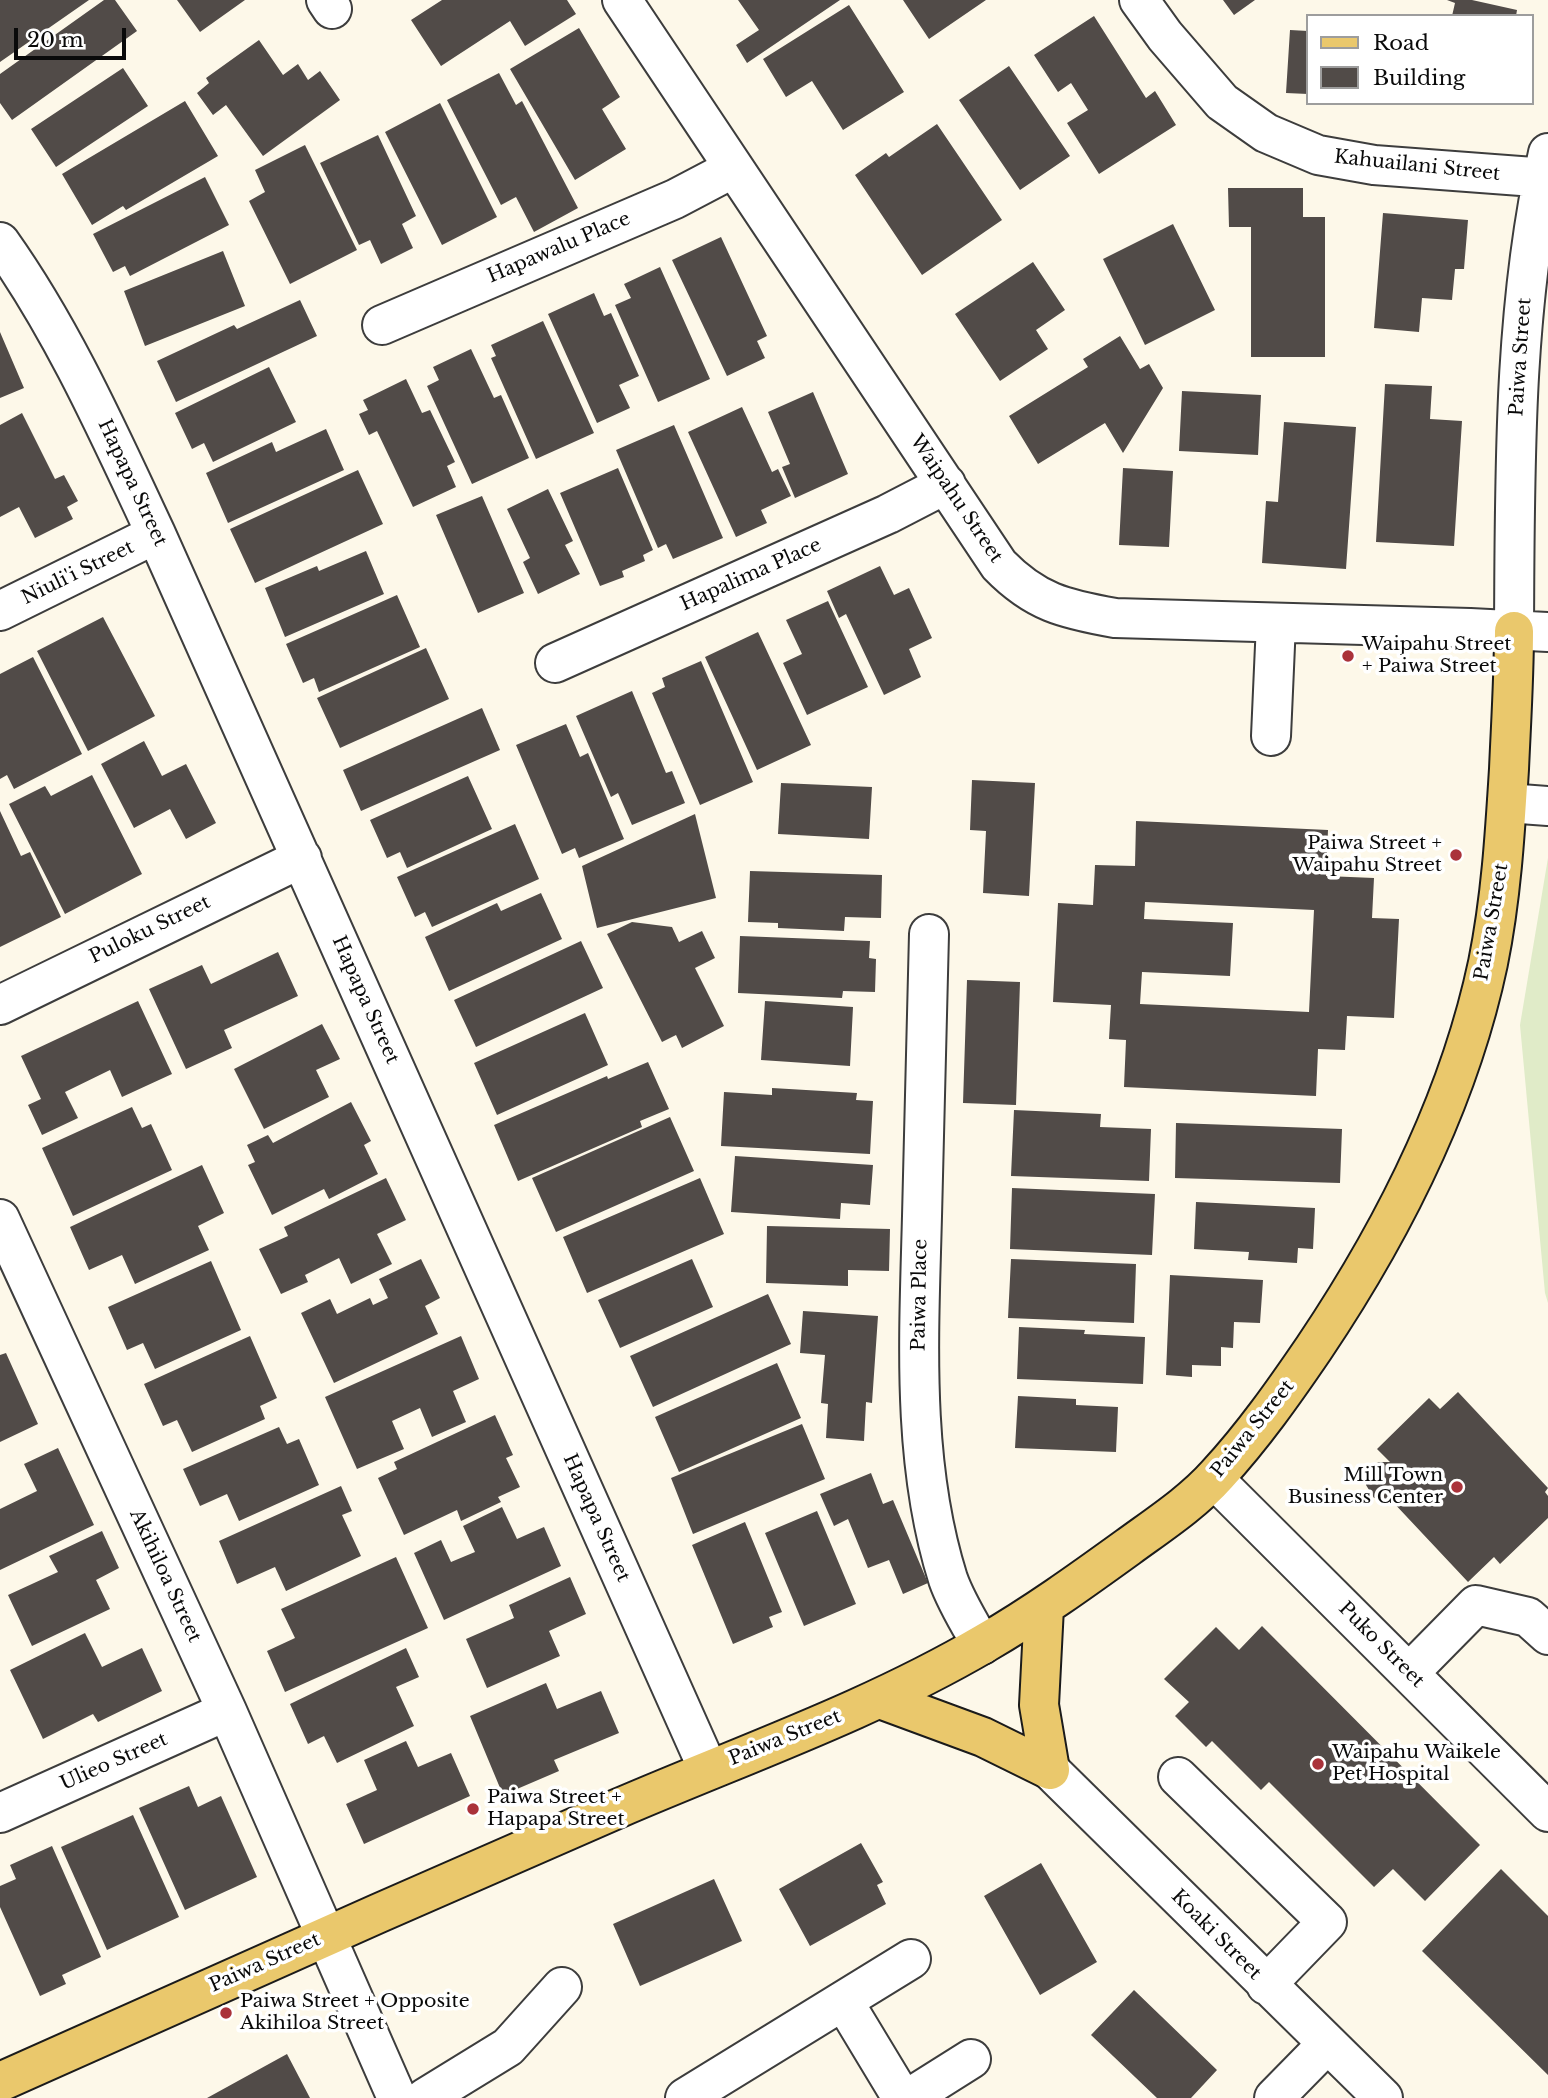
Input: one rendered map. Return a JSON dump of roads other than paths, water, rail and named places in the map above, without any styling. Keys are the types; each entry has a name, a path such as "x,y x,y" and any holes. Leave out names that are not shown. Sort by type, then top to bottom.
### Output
{"main road":[{"name":"Paiwa Street","path":"0,2082 327,1934 708,1769 880,1699 982,1645 1044,1607 1160,1524 1214,1479 1284,1393 1339,1310 1418,1166 1458,1067 1487,968 1498,906 1507,803 1531,632"},
{"path":"1044,1607 1039,1705 1050,1770"},
{"path":"880,1699 983,1737 1050,1770"}],"street":[{"name":"Waipahu Street","path":"622,0 999,565 1016,583 1035,596 1061,607 1115,618 1531,632"},
{"name":"Kahuailani Street","path":"1139,0 1165,36 1222,102 1266,133 1318,155 1374,165 1546,169"},
{"name":"Hapawalu Place","path":"382,325 662,204 734,169"},
{"name":"Paiwa Street","path":"1531,632 1515,433 1525,298 1546,169"},
{"name":"Hapapa Street","path":"0,242 17,265 91,396 156,534 708,1769"},
{"name":"Hapalima Place","path":"555,663 888,514 946,484"},
{"name":"Niuli'i Street","path":"0,611 156,534"},
{"path":"1271,736 1276,623"},
{"path":"1507,803 1548,806"},
{"name":"Puloku Street","path":"0,1005 302,858"},
{"name":"Paiwa Place","path":"929,934 919,1354 923,1455 934,1520 949,1580 982,1645"},
{"name":"Akihiloa Street","path":"0,1219 227,1711 397,2098"},
{"name":"Puko Street","path":"1214,1479 1548,1812"},
{"path":"1409,1673 1476,1605 1528,1617 1548,1635"},
{"name":"Ulieo Street","path":"0,1813 227,1711"},
{"name":"Koaki Street","path":"1050,1770 1383,2098"},
{"path":"1178,1777 1327,1922 1266,1985"},
{"path":"685,2098 911,1959"},
{"path":"425,2098 508,2047 562,1987"},
{"path":"844,2002 902,2098"},
{"path":"1273,2098 1327,2044"},
{"path":"909,2098 971,2059"}],"place":[{"name":"Waipahu Street + Paiwa Street","path":"1348,656"},
{"name":"Paiwa Street + Waipahu Street","path":"1456,855"},
{"name":"Mill Town Business Center","path":"1457,1487"},
{"name":"Waipahu Waikele Pet Hospital","path":"1318,1764"},
{"name":"Paiwa Street + Hapapa Street","path":"473,1809"},
{"name":"Paiwa Street + Opposite Akihiloa Street","path":"226,2013"}]}
